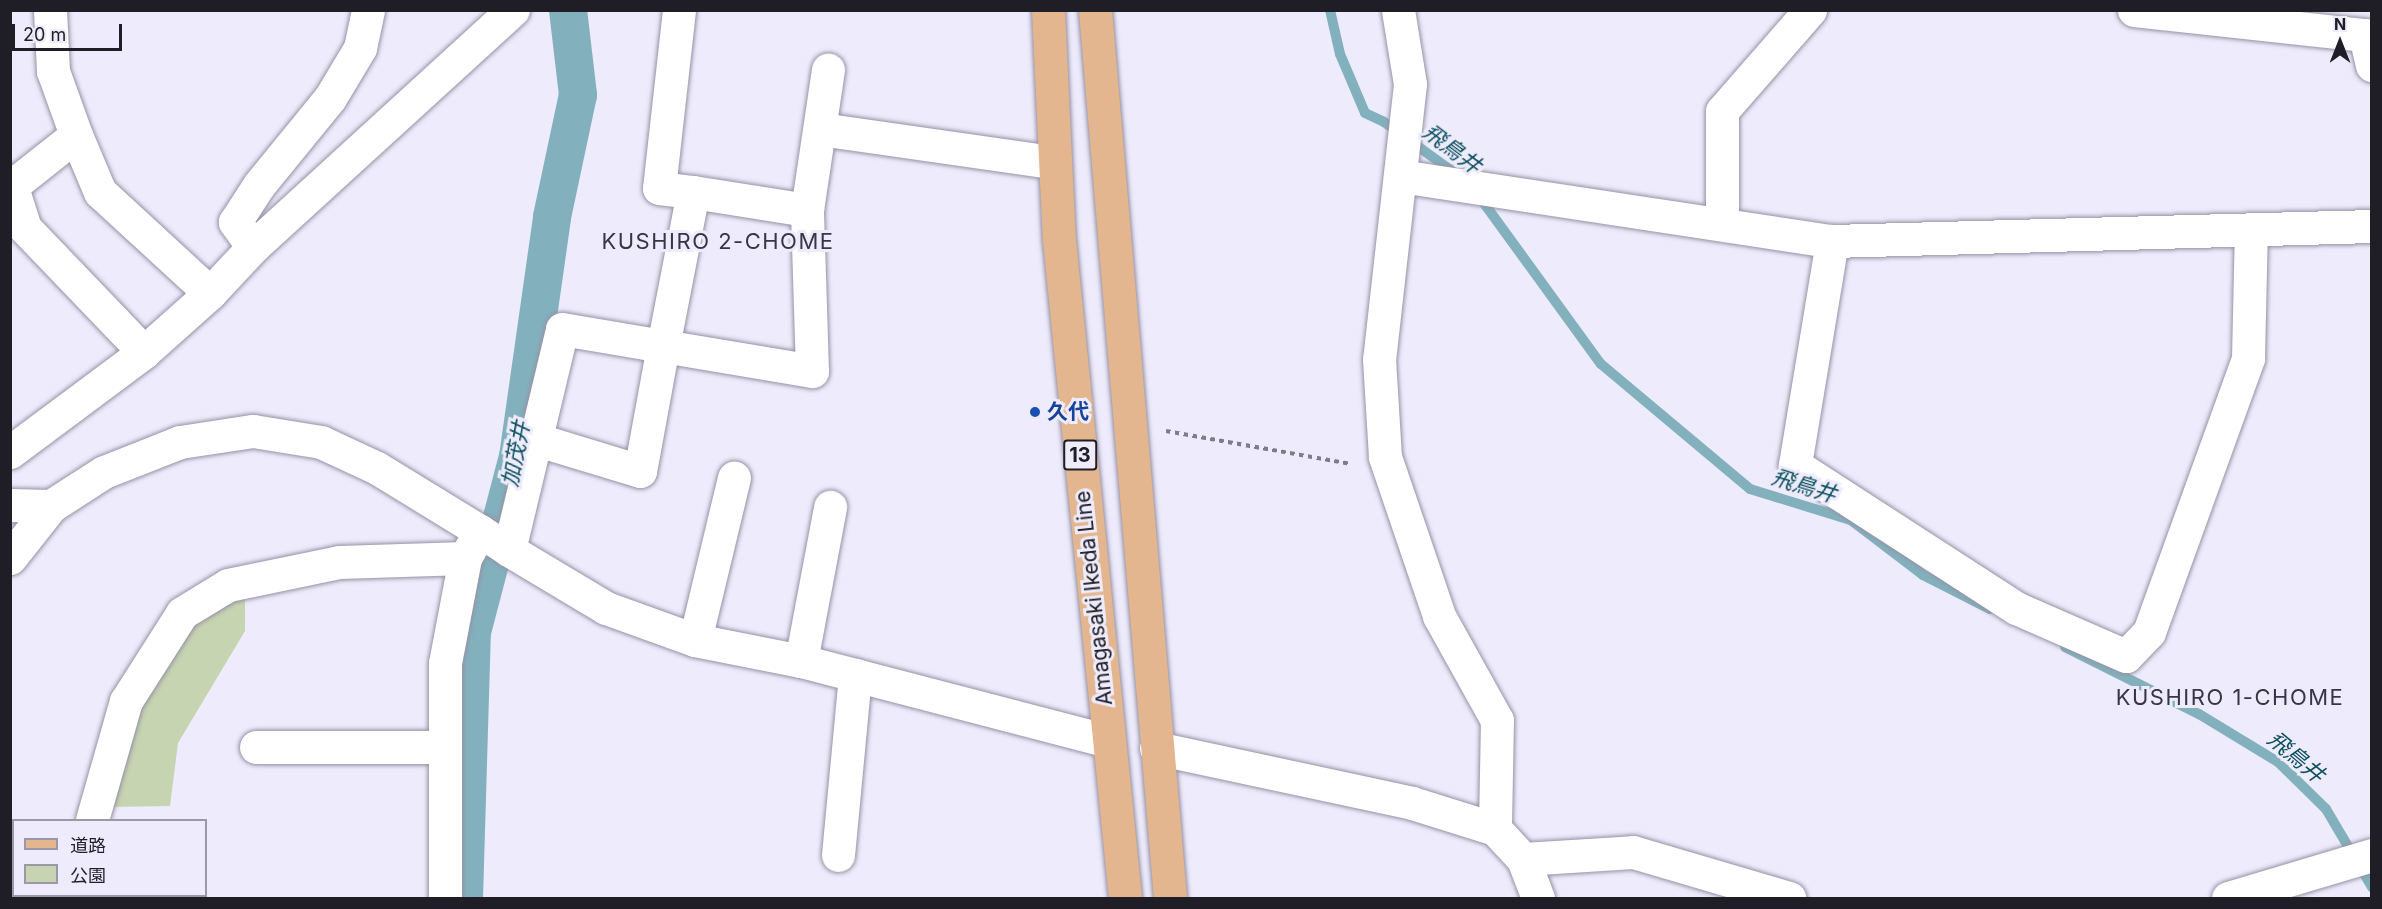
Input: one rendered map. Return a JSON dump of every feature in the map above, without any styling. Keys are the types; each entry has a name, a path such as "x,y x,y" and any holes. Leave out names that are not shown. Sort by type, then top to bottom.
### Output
{"main road":[{"name":"Amagasaki Ikeda Line","path":"1048,10 1052,162 1125,898"},
{"path":"1095,10 1170,898"}],"street":[{"path":"50,10 53,71 100,192 210,293"},
{"path":"254,247 235,222 259,185 330,98 360,48 368,10"},
{"path":"10,452 144,352 210,293 254,247 513,10"},
{"path":"680,10 659,188 807,210"},
{"path":"1398,10 1410,84 1379,359 1385,457 1439,616 1497,720 1495,829"},
{"path":"1722,223 1722,111 1810,10"},
{"path":"2134,10 2365,35 2372,65"},
{"path":"509,550 538,440 562,330 812,371 807,210 828,70"},
{"path":"820,129 1052,162"},
{"path":"76,135 12,183 26,228 144,352"},
{"path":"1400,176 1832,241 2372,226"},
{"path":"538,440 640,471 693,192"},
{"path":"1832,241 1795,465 2016,608 2126,656 2150,632 2248,358 2251,229"},
{"path":"10,558 51,506 104,472 180,442 254,431 321,442 377,468 472,545"},
{"path":"694,640 734,478"},
{"path":"10,505 51,506"},
{"path":"801,661 830,507"},
{"path":"92,819 126,701 182,613 228,585 339,562 472,545 509,550 606,608 694,640 801,661 1108,741"},
{"path":"445,898 445,663 472,545"},
{"path":"838,855 855,675"},
{"path":"256,747 445,747"},
{"path":"1156,748 1412,803 1495,829 1523,859 1538,898"},
{"path":"1523,859 1633,852 1789,898"},
{"path":"2229,898 2372,855"}],"path":[{"path":"1165,430 1390,472"}],"green space":[{"path":"245,599 245,631 178,743 170,806 107,807 165,643 224,602"}],"waterway":[{"name":"加茂井","path":"464,898 472,632 518,457 552,217 578,95 568,10"},
{"name":"飛鳥井","path":"1330,10 1340,54 1365,113 1384,122 1456,174"},
{"name":"飛鳥井","path":"1478,195 1601,364 1750,489 1851,520 1923,575 1990,609"},
{"name":"飛鳥井","path":"2065,647 2199,714 2278,762 2326,809 2372,887"}],"place":[{"name":"久代","path":"1035,412"}],"district":[{"name":"KUSHIRO 2-CHOME","path":"718,242"},
{"name":"KUSHIRO 1-CHOME","path":"2230,698"}]}
